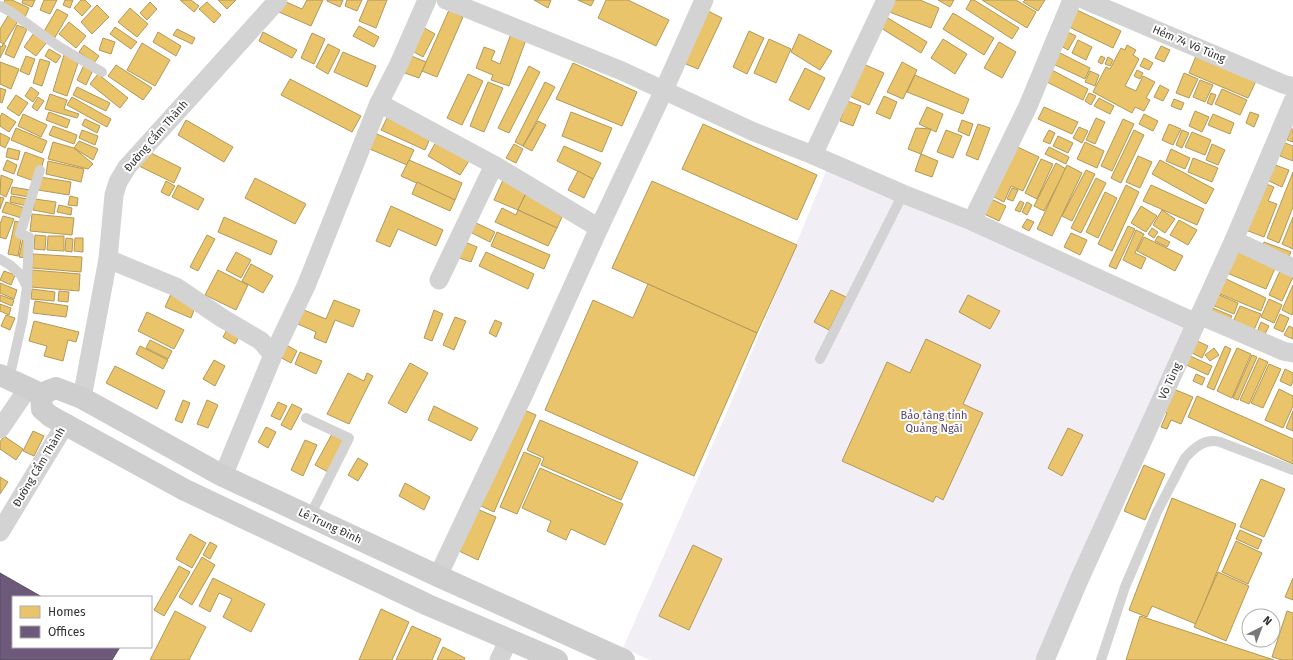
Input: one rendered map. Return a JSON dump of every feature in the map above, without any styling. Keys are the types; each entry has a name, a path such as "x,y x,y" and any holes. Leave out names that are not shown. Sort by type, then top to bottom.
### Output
{"main road":[{"name":"Lê Trung Đình","path":"20,384 56,388 82,398 223,476 438,576 624,660"},
{"path":"20,384 50,416 66,423 185,490 428,605 557,660"},
{"path":"185,490 198,462"},
{"path":"428,605 438,576"}],"street":[{"name":"Đường Cẩm Thành","path":"82,398 108,259 114,195 118,182 127,167 278,0"},
{"path":"223,476 273,355 306,286 380,103 399,64 426,0"},
{"path":"438,576 524,394 704,0"},
{"path":"813,155 886,0"},
{"path":"972,221 1028,106 1072,0"},
{"name":"Hẻm 74 Võ Tùng","path":"1085,0 1293,87"},
{"path":"449,1 616,68 754,132 972,221 1197,319 1283,351 1293,353"},
{"name":"Võ Tùng","path":"1045,660 1079,580 1234,240 1293,101"},
{"path":"380,103 494,165 599,228"},
{"path":"439,280 494,165"},
{"path":"1234,240 1293,268"},
{"path":"108,259 176,287 222,318 261,341 273,355"},
{"path":"0,429 20,384"},
{"name":"Đường Cẩm Thành","path":"0,532 66,423"},
{"path":"499,660 509,639"}],"lane":[{"path":"0,6 11,12 58,46 102,72"},
{"path":"20,384 22,322 27,288 29,237 20,234 40,170"},
{"path":"820,358 903,194"},
{"path":"0,259 10,265 21,276 27,288"},
{"path":"306,418 349,438 310,516"},
{"path":"1101,660 1125,587 1157,512 1185,458 1191,451 1202,443 1212,440 1293,470"}],"green space":[{"name":"Bảo tàng tỉnh Quảng Ngãi","path":"829,164 1196,323 1035,660 650,660 623,648 730,405"}],"building: Homes":[{"path":"5,0 12,0 29,8 25,17 2,6"},
{"path":"23,0 35,0 32,7 22,3"},
{"path":"44,0 57,0 50,14 40,10"},
{"path":"65,0 73,0 70,8 63,5"},
{"path":"81,0 85,0 91,6 82,16 74,8"},
{"path":"180,0 191,0 199,6 194,12"},
{"path":"218,0 236,0 227,9"},
{"path":"307,0 323,0 311,26 279,12 284,1 302,9"},
{"path":"327,0 343,0 340,7"},
{"path":"347,0 362,0 357,11 345,6"},
{"path":"368,0 387,0 376,28 359,21"},
{"path":"534,0 551,0 548,8"},
{"path":"578,0 594,0 591,6"},
{"path":"606,0 628,0 669,20 656,46 598,18"},
{"path":"892,0 920,0 939,8 931,28 887,11"},
{"path":"938,0 954,0 950,7"},
{"path":"971,0 974,0 1019,28 1012,39 966,9"},
{"path":"982,0 1016,0 1036,12 1027,28"},
{"path":"1025,0 1045,0 1038,11 1023,2"},
{"path":"150,2 157,9 147,20 140,13"},
{"path":"207,2 221,15 214,23 199,9"},
{"path":"97,5 109,17 92,34 81,22"},
{"path":"130,8 148,24 137,37 118,22"},
{"path":"57,9 68,15 54,39 43,33"},
{"path":"449,10 463,17 437,77 422,71"},
{"path":"706,10 722,18 698,69 681,62"},
{"path":"1077,10 1121,31 1113,48 1069,27"},
{"path":"953,13 994,38 984,55 943,29"},
{"path":"8,16 18,21 4,44 0,42 0,29"},
{"path":"888,18 927,42 921,53 881,28"},
{"path":"69,22 86,36 76,48 59,34"},
{"path":"17,25 27,29 14,58 5,54"},
{"path":"419,25 435,34 423,57 407,48"},
{"path":"359,26 379,37 374,47 353,36"},
{"path":"115,27 137,42 131,49 110,34"},
{"path":"177,29 195,38 192,44 173,35"},
{"path":"1063,30 1076,36 1068,50 1056,43"},
{"path":"512,31 527,37 509,86 491,80 493,75 476,68 484,47 495,51 491,60 500,64"},
{"path":"749,31 764,38 747,74 733,67"},
{"path":"158,32 181,46 176,56 153,42"},
{"path":"263,32 297,50 292,58 259,41"},
{"path":"34,33 47,42 36,56 24,47"},
{"path":"312,33 325,39 314,64 301,58"},
{"path":"799,34 832,51 820,70 791,52"},
{"path":"103,38 115,42 111,54 99,50"},
{"path":"769,39 791,49 776,83 754,73"},
{"path":"943,39 967,54 955,74 931,58"},
{"path":"1078,40 1092,47 1086,60 1072,53"},
{"path":"999,42 1016,52 1002,78 984,68"},
{"path":"142,43 170,60 155,86 127,70"},
{"path":"3,44 6,46 0,58 0,46 2,47"},
{"path":"328,44 340,50 328,74 316,67"},
{"path":"84,45 99,56 94,63 79,52"},
{"path":"1127,45 1136,50 1133,55 1139,59 1125,86 1136,91 1143,76 1155,82 1146,98 1150,100 1144,111 1135,107 1132,113 1093,92 1106,67 1110,69 1121,48 1125,50"},
{"path":"1161,46 1170,50 1164,62 1155,58"},
{"path":"49,49 61,56 56,63 45,56"},
{"path":"1054,50 1090,68 1085,79 1049,62"},
{"path":"343,52 376,66 367,87 334,72"},
{"path":"64,55 79,60 67,96 53,91"},
{"path":"409,55 426,62 419,78 402,72"},
{"path":"26,56 35,59 29,75 20,71"},
{"path":"1101,56 1105,58 1102,64 1098,62"},
{"path":"1196,56 1256,81 1248,98 1189,73"},
{"path":"1108,57 1113,60 1110,66 1105,64"},
{"path":"1144,58 1153,63 1149,70 1140,66"},
{"path":"40,59 50,62 42,86 33,83"},
{"path":"0,62 19,69 11,89 0,84"},
{"path":"902,62 917,70 903,99 887,92"},
{"path":"85,63 94,68 86,85 77,80"},
{"path":"573,63 637,92 622,126 556,99"},
{"path":"861,63 884,73 869,105 847,95"},
{"path":"116,65 152,88 143,100 108,76"},
{"path":"529,66 540,72 509,133 498,128"},
{"path":"1046,67 1088,89 1083,100 1041,79"},
{"path":"805,68 825,78 809,110 789,100"},
{"path":"1137,70 1143,73 1140,79 1134,76"},
{"path":"1090,71 1099,75 1095,86 1085,82"},
{"path":"1184,73 1198,79 1189,98 1176,93"},
{"path":"98,74 128,98 120,108 90,84"},
{"path":"468,74 483,81 462,125 447,118"},
{"path":"915,75 969,99 963,114 907,92"},
{"path":"290,79 361,116 352,132 281,95"},
{"path":"1200,80 1213,85 1205,102 1193,97"},
{"path":"488,82 503,88 484,132 470,126"},
{"path":"545,82 555,87 523,146 515,142"},
{"path":"1160,85 1169,90 1163,101 1154,97"},
{"path":"31,87 39,93 33,102 25,96"},
{"path":"77,87 110,103 106,111 73,95"},
{"path":"0,88 6,90 2,103 0,102"},
{"path":"1222,89 1247,100 1240,115 1215,104"},
{"path":"1089,93 1096,96 1091,105 1085,101"},
{"path":"1211,93 1216,95 1212,105 1207,103"},
{"path":"50,94 67,100 64,109 79,114 77,118 45,109"},
{"path":"16,95 28,103 19,116 7,108"},
{"path":"884,96 897,102 890,119 876,113"},
{"path":"38,97 44,101 37,111 32,107"},
{"path":"72,97 111,119 107,127 67,105"},
{"path":"1099,98 1114,106 1110,114 1094,106"},
{"path":"1174,99 1184,103 1181,110 1171,106"},
{"path":"847,101 861,106 853,126 840,121"},
{"path":"927,107 943,114 936,132 919,124"},
{"path":"1044,107 1078,122 1072,134 1038,119"},
{"path":"1195,111 1209,117 1202,132 1189,126"},
{"path":"49,112 70,120 67,128 46,120"},
{"path":"571,112 612,128 602,152 562,136"},
{"path":"1250,112 1259,115 1254,127 1246,123"},
{"path":"2,113 16,122 9,132 0,126 0,117"},
{"path":"23,114 47,125 41,137 18,126"},
{"path":"389,114 432,134 425,150 381,130"},
{"path":"1144,114 1158,121 1153,131 1139,124"},
{"path":"1213,114 1234,123 1230,134 1208,125"},
{"path":"1096,118 1105,122 1095,144 1086,140"},
{"path":"85,119 100,126 97,133 82,125"},
{"path":"1123,119 1134,124 1112,171 1101,166"},
{"path":"186,120 233,147 224,162 178,135"},
{"path":"962,120 973,124 969,136 958,131"},
{"path":"538,121 546,125 532,151 523,146"},
{"path":"703,124 817,175 797,220 682,169"},
{"path":"978,124 990,128 978,160 966,155"},
{"path":"1169,124 1181,129 1173,145 1162,140"},
{"path":"53,126 77,135 74,144 49,135"},
{"path":"1079,127 1088,131 1082,143 1073,138"},
{"path":"16,128 47,141 42,153 11,140"},
{"path":"916,128 931,129 921,154 908,149"},
{"path":"1291,129 1293,129 1293,142 1287,140"},
{"path":"82,130 98,136 95,145 79,138"},
{"path":"946,130 962,136 953,158 937,152"},
{"path":"1049,130 1055,133 1050,144 1043,141"},
{"path":"1134,130 1144,135 1121,183 1111,178"},
{"path":"1182,130 1189,133 1182,148 1176,145"},
{"path":"370,131 414,150 407,165 363,146"},
{"path":"1192,132 1211,140 1205,155 1185,147"},
{"path":"0,133 10,138 5,148 0,145"},
{"path":"1058,136 1073,143 1068,153 1053,146"},
{"path":"79,141 98,149 93,160 74,148"},
{"path":"53,142 74,148 93,164 88,169 48,159"},
{"path":"436,142 469,161 460,175 428,156"},
{"path":"1085,142 1104,151 1097,168 1077,159"},
{"path":"1285,143 1293,146 1293,161 1280,156"},
{"path":"514,144 523,149 516,163 506,158"},
{"path":"1011,144 1039,157 1023,191 1011,186 1004,202 992,196"},
{"path":"1212,144 1225,150 1218,165 1206,160"},
{"path":"564,146 601,163 593,179 557,161"},
{"path":"1049,147 1069,157 1066,164 1045,154"},
{"path":"8,148 20,151 18,160 6,157"},
{"path":"1171,149 1190,158 1185,169 1166,161"},
{"path":"147,151 181,168 174,183 139,166"},
{"path":"25,152 44,159 37,182 17,175"},
{"path":"921,154 938,161 932,177 915,171"},
{"path":"1138,156 1152,162 1140,188 1126,182"},
{"path":"1193,158 1218,168 1212,182 1188,172"},
{"path":"1041,159 1053,164 1037,199 1025,193"},
{"path":"7,160 17,165 14,174 3,170"},
{"path":"409,160 462,183 455,200 401,176"},
{"path":"1160,160 1214,189 1206,204 1152,174"},
{"path":"48,161 84,169 81,182 46,174"},
{"path":"1056,163 1066,169 1044,211 1034,206"},
{"path":"1067,165 1082,173 1052,236 1037,229"},
{"path":"1275,165 1289,170 1282,187 1269,181"},
{"path":"1086,170 1095,174 1072,221 1062,216"},
{"path":"578,171 593,179 584,198 568,190"},
{"path":"1293,172 1293,207 1279,243 1267,238"},
{"path":"1,175 13,180 6,197 0,194"},
{"path":"40,177 71,182 69,195 38,190"},
{"path":"255,178 306,204 295,224 245,198"},
{"path":"1096,178 1106,183 1081,233 1071,228"},
{"path":"503,180 527,191 518,210 494,200"},
{"path":"166,181 175,186 169,196 161,192"},
{"path":"652,181 797,245 757,333 612,268"},
{"path":"417,182 455,200 450,211 412,194"},
{"path":"1261,182 1274,187 1268,201 1277,204 1264,237 1243,229"},
{"path":"178,185 204,199 198,210 172,197"},
{"path":"1126,185 1139,192 1112,251 1098,244"},
{"path":"1151,185 1204,209 1197,225 1143,201"},
{"path":"12,187 30,190 29,197 11,194"},
{"path":"1012,188 1018,190 1013,201 1007,199"},
{"path":"527,191 566,208 557,228 518,210"},
{"path":"1105,192 1117,198 1098,238 1086,232"},
{"path":"11,196 28,199 27,206 10,202"},
{"path":"70,196 78,198 77,206 68,205"},
{"path":"0,197 4,198 0,209"},
{"path":"987,197 1006,206 999,221 980,212"},
{"path":"35,199 56,202 54,214 33,210"},
{"path":"1020,201 1024,203 1020,212 1015,210"},
{"path":"6,202 28,209 25,219 2,212"},
{"path":"1027,202 1032,205 1027,215 1022,212"},
{"path":"59,205 72,208 71,215 57,212"},
{"path":"391,206 443,230 436,246 398,229 390,247 376,241"},
{"path":"1141,206 1157,216 1146,232 1131,223"},
{"path":"502,208 516,215 518,210 557,228 548,246 495,222"},
{"path":"1162,210 1175,219 1165,233 1153,225"},
{"path":"32,214 74,218 72,235 30,231"},
{"path":"3,216 14,219 6,239 0,237 0,224"},
{"path":"224,217 277,241 271,255 218,232"},
{"path":"1293,217 1293,249 1282,244"},
{"path":"1027,219 1034,222 1029,231 1022,227"},
{"path":"1179,220 1197,230 1188,245 1170,235"},
{"path":"15,221 24,223 18,256 8,254"},
{"path":"472,221 495,232 490,242 468,231"},
{"path":"1128,226 1135,229 1116,269 1109,266"},
{"path":"1152,228 1158,232 1154,238 1148,234"},
{"path":"1136,230 1144,234 1135,253 1146,258 1141,269 1123,260"},
{"path":"497,232 550,255 544,269 491,246"},
{"path":"24,233 26,258 19,257"},
{"path":"1071,233 1087,240 1080,255 1064,247"},
{"path":"35,235 46,236 45,250 34,249"},
{"path":"207,235 215,239 198,271 190,267"},
{"path":"48,236 64,236 64,251 47,250"},
{"path":"1158,236 1170,242 1167,247 1155,241"},
{"path":"1144,237 1183,256 1175,271 1137,251"},
{"path":"66,238 73,239 72,252 65,251"},
{"path":"75,238 83,238 83,252 74,251"},
{"path":"460,240 477,247 471,262 454,256"},
{"path":"1264,242 1291,252 1286,264 1261,250"},
{"path":"1231,248 1276,266 1266,289 1222,271"},
{"path":"236,252 251,260 241,278 226,270"},
{"path":"486,252 534,274 528,289 479,266"},
{"path":"33,254 82,257 81,272 32,268"},
{"path":"251,264 273,276 263,293 242,281"},
{"path":"32,270 80,274 79,291 31,287"},
{"path":"218,270 248,285 236,310 205,295"},
{"path":"4,271 15,275 11,285 0,280"},
{"path":"1280,271 1293,277 1282,301 1269,295"},
{"path":"1220,276 1266,298 1261,311 1213,291"},
{"path":"0,283 17,290 14,299 0,293"},
{"path":"648,284 757,333 694,476 545,410 593,300 633,318"},
{"path":"1293,285 1293,312 1292,315 1282,310"},
{"path":"32,289 55,292 54,301 31,299"},
{"path":"831,290 846,297 829,330 814,322"},
{"path":"59,291 69,292 68,302 58,301"},
{"path":"171,294 196,305 191,318 165,307"},
{"path":"1217,294 1238,303 1234,314 1212,305"},
{"path":"0,295 14,300 12,306 0,301"},
{"path":"968,295 1000,311 990,329 959,312"},
{"path":"1269,299 1282,305 1274,323 1261,317"},
{"path":"334,300 360,310 353,327 335,320 326,343 314,338 316,332 298,324 304,310 326,319"},
{"path":"35,301 68,306 66,317 33,313"},
{"path":"0,304 11,308 9,315 0,311"},
{"path":"1240,306 1261,314 1253,332 1232,324"},
{"path":"1213,308 1232,316 1227,326 1208,318"},
{"path":"434,310 443,314 432,341 424,338"},
{"path":"147,312 184,330 174,349 138,331"},
{"path":"1280,314 1289,318 1283,332 1274,328"},
{"path":"6,315 15,318 10,330 1,326"},
{"path":"455,317 466,321 454,350 443,345"},
{"path":"495,320 502,323 496,337 489,333"},
{"path":"34,321 79,332 76,342 68,340 63,361 44,356 47,346 29,341"},
{"path":"1261,322 1269,326 1264,336 1257,332"},
{"path":"230,324 243,330 235,344 223,337"},
{"path":"1289,326 1293,328 1293,339 1284,335"},
{"path":"926,339 981,365 963,404 983,413 943,500 936,496 933,502 842,461 887,362 910,373"},
{"path":"1193,339 1208,346 1202,358 1188,351"},
{"path":"150,340 172,351 168,359 146,348"},
{"path":"281,342 297,351 291,363 274,354"},
{"path":"140,346 168,360 163,369 136,354"},
{"path":"1225,346 1231,349 1214,390 1207,387"},
{"path":"1214,348 1219,355 1210,361 1205,355"},
{"path":"1237,348 1251,354 1232,398 1217,391"},
{"path":"300,352 322,361 316,374 295,364"},
{"path":"1186,354 1212,366 1208,375 1182,363"},
{"path":"1252,355 1257,357 1238,400 1233,398"},
{"path":"1259,358 1268,362 1249,404 1240,400"},
{"path":"214,360 225,366 215,386 203,379"},
{"path":"410,363 428,373 406,413 388,403"},
{"path":"1269,364 1281,369 1263,408 1251,403"},
{"path":"115,366 165,391 157,409 106,383"},
{"path":"1285,369 1293,373 1293,381 1291,386 1280,381"},
{"path":"348,373 364,381 367,373 373,376 349,424 327,414"},
{"path":"1196,374 1205,378 1202,385 1193,381"},
{"path":"1171,388 1193,397 1181,424 1171,420 1167,429 1161,427 1167,413 1161,410"},
{"path":"1279,389 1293,396 1293,406 1283,428 1265,420"},
{"path":"1197,396 1293,439 1293,464 1188,417"},
{"path":"183,400 190,403 182,423 175,420"},
{"path":"207,400 218,405 208,428 197,424"},
{"path":"278,402 287,406 280,420 271,416"},
{"path":"292,404 302,409 291,430 281,425"},
{"path":"434,406 478,428 471,441 428,420"},
{"path":"522,409 536,415 494,512 481,506"},
{"path":"1293,411 1293,431 1286,428"},
{"path":"540,420 638,462 621,500 541,465 544,458 527,450"},
{"path":"266,427 276,432 268,448 258,442"},
{"path":"1068,428 1083,435 1062,476 1048,468"},
{"path":"33,431 44,436 34,456 23,451"},
{"path":"332,434 345,441 328,472 315,465"},
{"path":"4,436 23,449 16,460 0,449 0,442"},
{"path":"305,440 317,445 303,476 291,470"},
{"path":"524,452 541,459 517,514 500,507"},
{"path":"358,458 368,464 358,481 348,475"},
{"path":"1144,465 1165,474 1145,520 1124,511"},
{"path":"540,468 623,504 605,545 571,529 566,540 547,531 551,521 522,508"},
{"path":"0,477 8,482 0,494"},
{"path":"1261,479 1285,489 1264,537 1240,527"},
{"path":"405,483 430,497 424,510 399,496"},
{"path":"1172,498 1236,524 1196,624 1152,606 1147,617 1129,610"},
{"path":"477,509 496,517 478,560 459,551"},
{"path":"1240,530 1262,540 1258,549 1236,539"},
{"path":"190,534 206,543 192,568 176,559"},
{"path":"1236,541 1262,553 1248,584 1222,572"},
{"path":"210,542 217,546 210,559 203,555"},
{"path":"693,545 722,559 689,630 659,616"},
{"path":"202,557 215,565 192,605 179,597"},
{"path":"179,566 190,572 164,616 154,610"},
{"path":"1218,572 1249,586 1226,641 1194,627"},
{"path":"213,578 265,604 251,632 223,617 232,599 219,593 210,612 199,606"},
{"path":"1293,578 1293,600 1285,597"},
{"path":"381,609 409,622 392,660 359,660"},
{"path":"175,611 206,627 189,660 150,660"},
{"path":"1287,611 1293,613 1293,660 1282,660 1272,657 1275,648 1281,648 1281,629"},
{"path":"1140,616 1274,660 1126,660"},
{"path":"412,626 441,639 432,660 396,660"},
{"path":"443,647 465,658 464,660 437,660"}],"building: Offices":[{"path":"0,573 40,596 12,596 12,648 119,648 112,660 0,660"}]}
